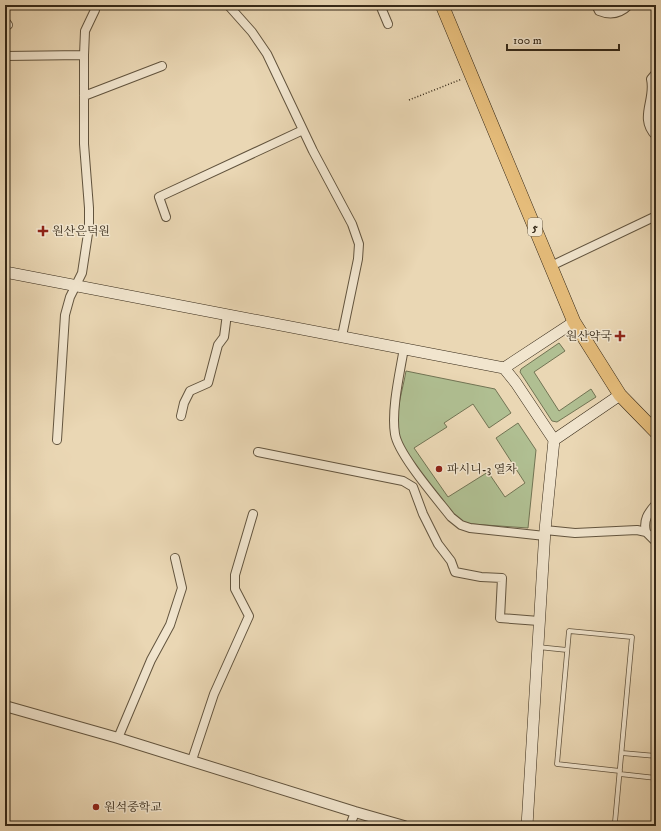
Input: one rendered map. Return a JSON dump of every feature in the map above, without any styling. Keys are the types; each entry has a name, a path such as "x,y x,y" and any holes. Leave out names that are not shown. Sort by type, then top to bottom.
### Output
{"highway":[{"name":"5","path":"442,5 574,322 620,395 656,432"}],"main road":[{"path":"5,272 504,368 516,383 554,440 545,533 537,647 527,826"},
{"path":"504,368 574,322"},
{"path":"554,440 620,395"}],"street":[{"path":"57,440 65,315 70,297 82,273 89,227 84,144 84,55 85,31 95,10 95,5"},
{"path":"228,5 252,32 267,54 303,130 352,224 359,244 355,277 342,336"},
{"path":"380,5 388,24"},
{"path":"596,5 599,11 614,14 629,5"},
{"path":"5,56 84,55"},
{"path":"84,96 162,66"},
{"path":"656,73 651,80 653,88 648,120 650,130 656,136"},
{"path":"166,217 159,198 303,130"},
{"path":"551,266 656,216"},
{"path":"181,416 184,403 190,391 208,383 218,345 224,337 227,314"},
{"path":"404,348 394,422 395,435 403,453 447,512 461,525 470,528 545,533 637,530 646,532 656,542"},
{"path":"258,452 402,480 413,487 423,514 438,544 451,561 455,572 481,577 502,578 500,618 539,621"},
{"path":"646,532 644,523 649,512 656,504"},
{"path":"192,760 214,694 249,616 235,589 235,575 253,514"},
{"path":"118,738 151,660 170,625 182,588 175,558"},
{"path":"5,706 192,760 354,812 404,826"},
{"path":"350,826 354,812"}],"lane":[{"path":"615,822 620,772 622,753 632,637 569,631 557,764 620,772 656,778"},
{"path":"537,647 567,650"},
{"path":"622,753 656,756"}],"path":[{"path":"409,100 471,75"}],"green space":[{"path":"559,343 565,351 534,372 559,411 591,389 596,397 557,422 552,421 520,372 521,369"},
{"path":"406,371 495,389 511,413 489,428 473,404 444,423 447,427 414,448 448,497 488,472 505,497 525,483 496,438 518,423 536,450 528,528 471,524 464,522 453,515 430,486 406,451 398,431 398,408"}],"place":[{"name":"원산은덕원","path":"43,231"},
{"name":"원산약국","path":"620,336"},
{"name":"파시니-3 열차","path":"439,469"},
{"name":"원석중학교","path":"96,807"}]}
